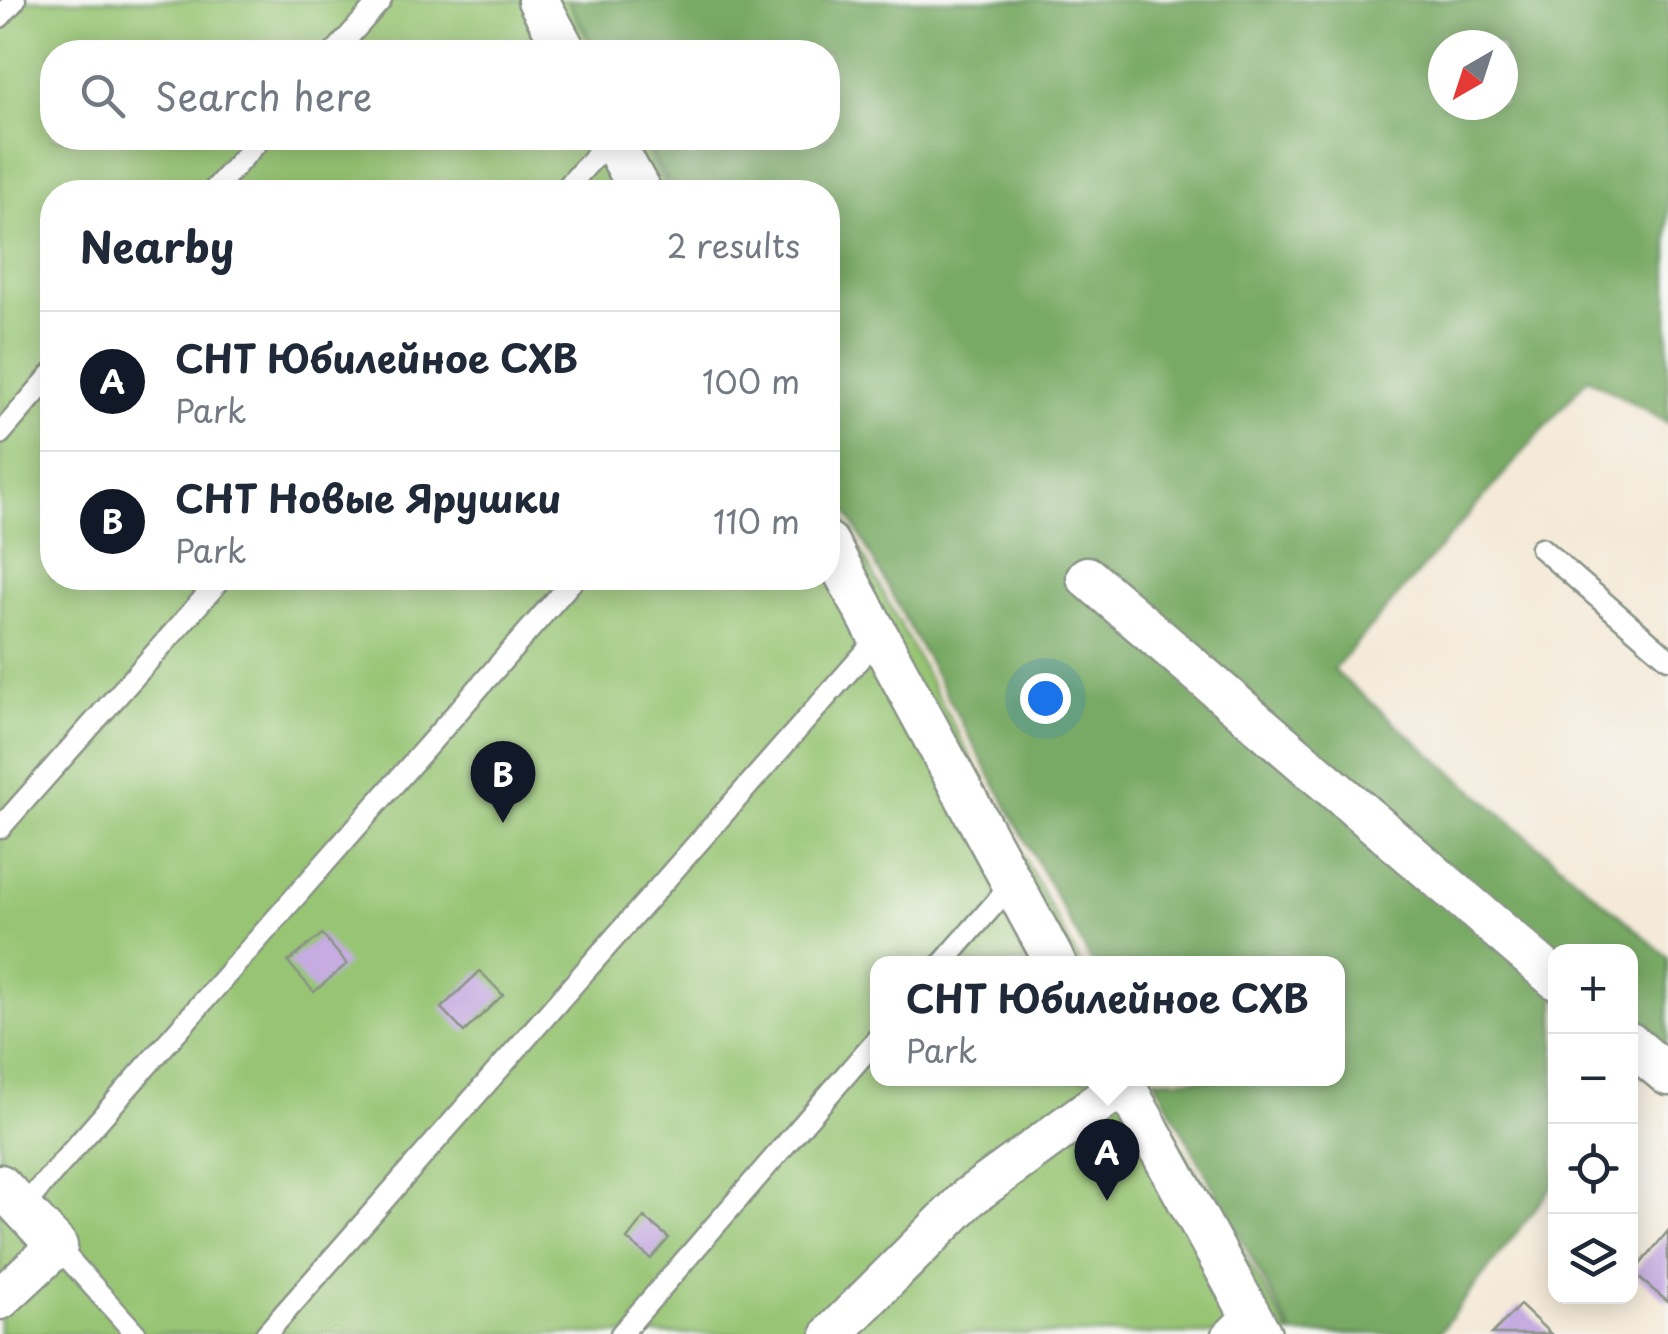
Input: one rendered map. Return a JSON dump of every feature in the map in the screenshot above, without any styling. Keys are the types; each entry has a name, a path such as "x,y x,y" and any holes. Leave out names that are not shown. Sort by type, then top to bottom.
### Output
{"street":[{"path":"538,0 560,40"},
{"path":"618,150 634,180"},
{"path":"840,566 1052,956"},
{"path":"1087,577 1548,972"},
{"path":"1638,1050 1668,1075"},
{"path":"832,1334 969,1197 1116,1086"},
{"path":"1125,1086 1243,1326"},
{"path":"0,1299 57,1246 11,1196"}],"lane":[{"path":"0,18 15,0"},
{"path":"346,40 382,0"},
{"path":"223,180 250,150"},
{"path":"574,180 600,150"},
{"path":"0,434 40,388"},
{"path":"1541,548 1668,658"},
{"path":"0,828 211,590"},
{"path":"11,1196 564,590"},
{"path":"266,1334 878,638"},
{"path":"949,956 1011,884"},
{"path":"621,1334 870,1047"},
{"path":"57,1246 136,1334"}],"green space":[{"path":"0,0 567,0 589,40 40,40 40,150 646,150 663,180 40,180 40,590 840,590 840,512 1076,956 870,956 870,1086 1146,1086 1290,1334 0,1334"},
{"path":"568,0 1668,0 1668,423 1588,378 1333,670 1668,957 1668,1038 1638,1078 1638,944 1548,944 1548,1192 1438,1334 1293,1334 1158,1086 1345,1086 1345,956 1088,956 840,499 840,180 666,180 650,150 840,150 840,40 590,40"}],"building":[{"path":"322,934 347,964 314,992 288,962"},
{"path":"480,971 503,995 464,1032 441,1008"},
{"path":"644,1217 669,1238 651,1259 627,1239"},
{"path":"1668,1231 1668,1302 1638,1277 1638,1267"},
{"path":"1520,1305 1551,1334 1492,1334"}],"place":[{"name":"СНТ Новые Ярушки","path":"503,823"},
{"name":"СНТ Юбилейное СХВ","path":"1107,1201"}]}
